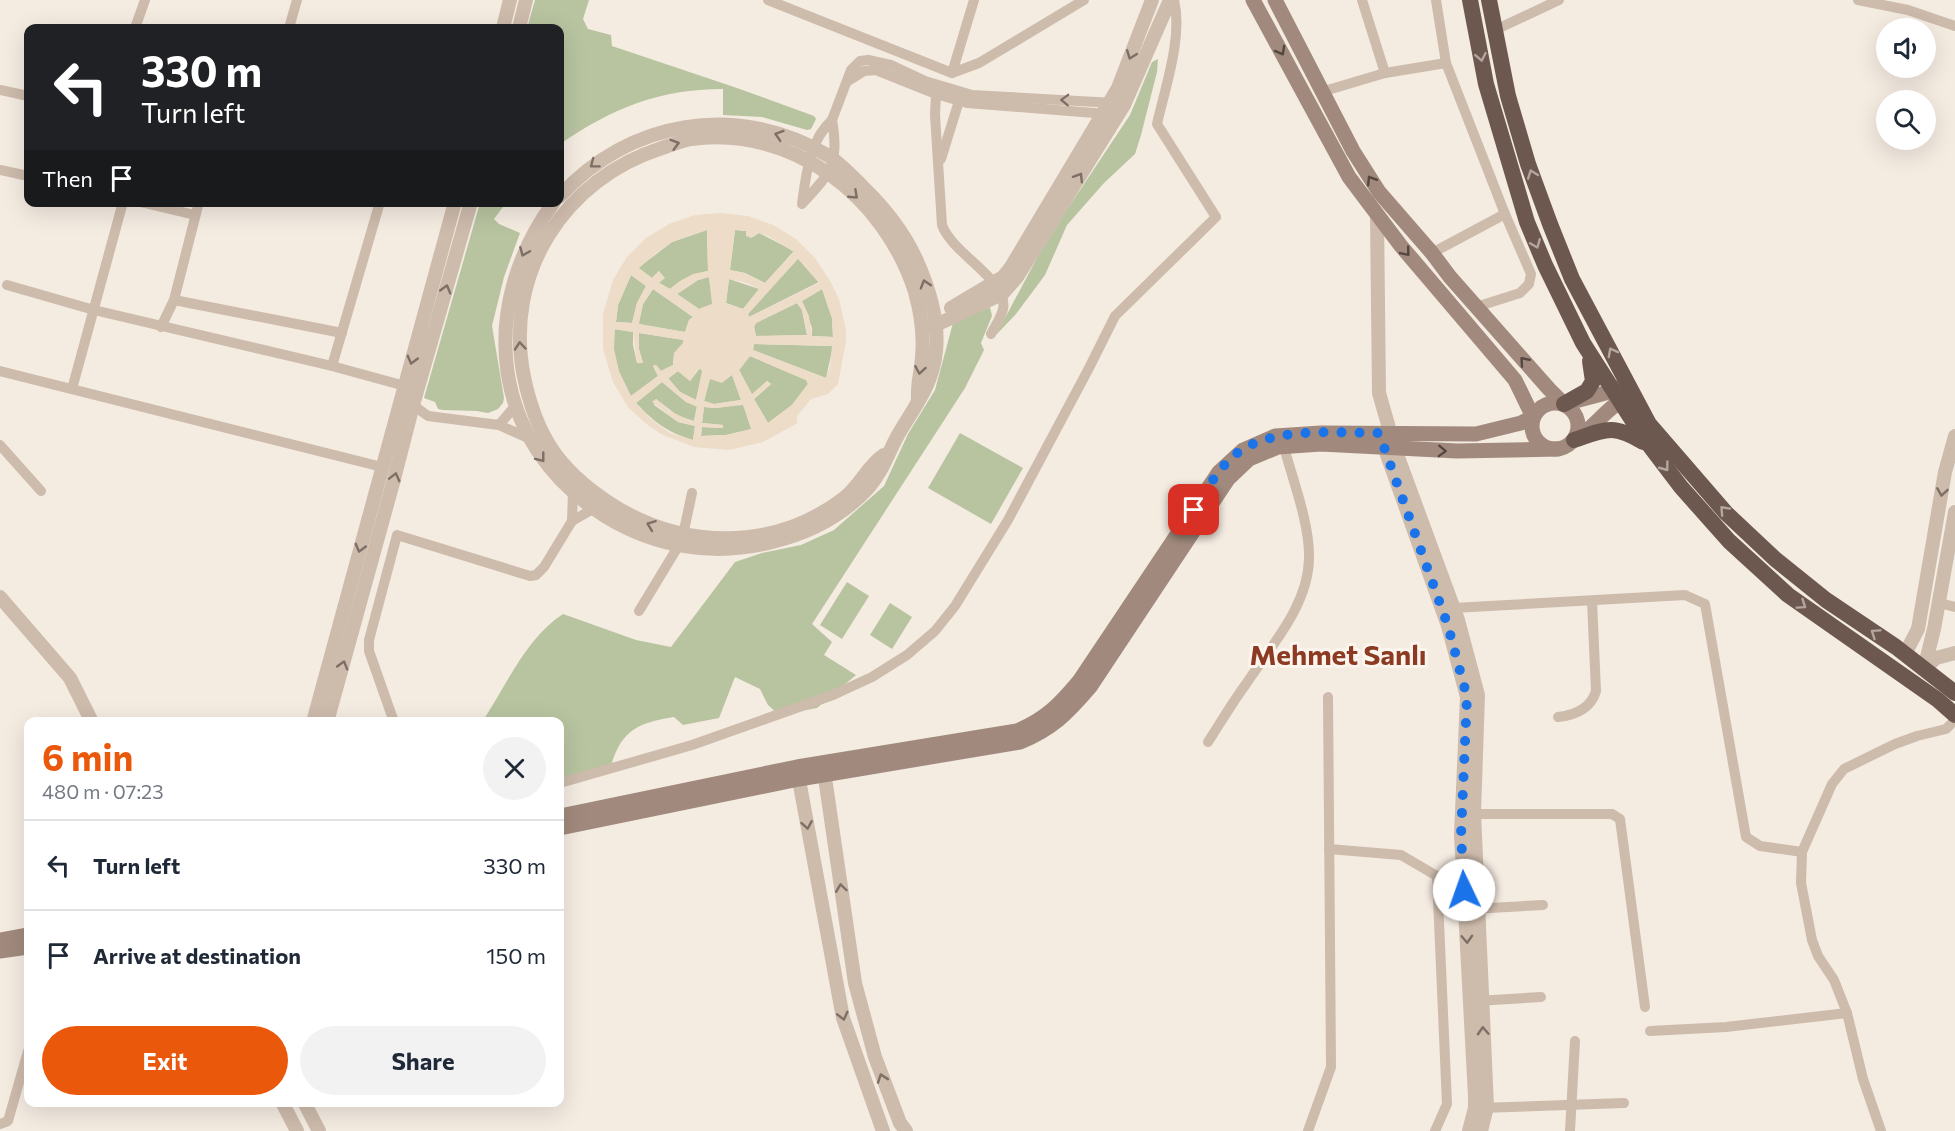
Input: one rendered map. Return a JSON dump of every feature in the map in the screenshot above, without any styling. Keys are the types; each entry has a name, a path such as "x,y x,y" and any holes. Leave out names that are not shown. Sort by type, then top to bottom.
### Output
{"highway":[{"path":"1470,0 1486,84 1527,222 1592,366 1593,381 1587,391 1564,404"},
{"path":"1489,0 1508,96 1528,164 1572,279 1650,446 1681,487 1730,541 1788,595 1938,700 1955,715"},
{"path":"1583,343 1726,513 1775,559 1826,600 1905,654 1955,693"},
{"path":"1574,440 1610,430 1626,432 1650,446"}],"main road":[{"path":"1253,0 1349,177 1377,215 1515,380 1533,417 1532,432 1536,440 1550,449 1558,449"},
{"path":"1275,0 1353,151 1379,192 1476,307 1564,404 1575,413 1578,419 1578,434 1574,440"},
{"path":"564,815 798,773 1020,742 1041,733 1067,714 1089,687 1228,479 1249,459 1284,447 1476,434 1521,423 1533,417 1540,407 1548,403 1564,404 1623,392"},
{"path":"824,769 1017,731 1036,723 1059,706 1080,680 1219,472 1243,450 1275,436 1321,433 1457,451 1558,449 1568,446 1591,428 1623,392"},
{"path":"564,827 798,773"},
{"path":"0,940 24,936"},
{"path":"0,951 24,948"}],"street":[{"path":"136,24 145,0"},
{"path":"290,24 297,0"},
{"path":"504,24 510,0"},
{"path":"520,24 526,0"},
{"path":"952,73 974,0"},
{"path":"772,1 952,73 979,63 1084,0"},
{"path":"1113,109 1118,88 1152,0"},
{"path":"928,321 1017,277 1172,0"},
{"path":"564,782 692,745 833,695 872,677 908,655 942,623 1008,520 1115,316 1216,217 1157,124 1176,32 1177,14 1172,0"},
{"path":"1362,0 1385,73"},
{"path":"1436,0 1446,63 1531,274 1529,284 1520,293 1476,307"},
{"path":"1495,30 1559,0"},
{"path":"1858,0 1908,10 1955,26"},
{"path":"832,120 833,160 829,174 802,204 811,155 825,126 832,120 854,66 860,61 868,60 891,65 925,81 972,95 1113,109"},
{"path":"1322,92 1385,73 1446,63"},
{"path":"848,81 864,71 876,70 936,94 978,105 1113,109"},
{"path":"0,90 24,95"},
{"path":"936,94 935,115 942,225 945,233 959,251 998,288 1003,307 991,334"},
{"path":"939,165 959,101"},
{"path":"564,191 601,158 641,138 669,129 717,125 750,128 776,134 811,155 868,208 890,235 928,321"},
{"path":"718,138 758,142 833,160 879,202 902,232 920,270 928,321 917,387 918,399 889,452 882,470 858,498 827,521 801,534 762,545 707,549 681,540 641,535 616,523 597,503 554,475 528,438 516,405 519,325 524,293 533,265 557,220 598,181 638,157 690,140 718,138"},
{"path":"0,170 24,175"},
{"path":"72,389 122,207"},
{"path":"161,207 195,215"},
{"path":"161,327 174,300 197,207"},
{"path":"332,366 379,207"},
{"path":"328,717 393,483 406,405 405,386 453,207"},
{"path":"314,717 382,467 406,405 469,207"},
{"path":"550,207 527,244 511,289 505,341 506,362 517,380 544,440 577,488 572,521"},
{"path":"1432,253 1505,214"},
{"path":"1377,215 1379,393 1387,441 1448,626 1467,697 1471,909 1481,1131"},
{"path":"7,285 94,310 332,366 405,386"},
{"path":"174,300 342,333"},
{"path":"0,371 382,467"},
{"path":"406,405 428,416 498,425 528,438"},
{"path":"498,425 516,405"},
{"path":"1905,654 1918,629 1945,472 1955,436"},
{"path":"1387,441 1453,608 1478,695 1468,814"},
{"path":"0,445 42,491"},
{"path":"1208,742 1300,601 1307,574 1309,558 1305,528 1284,447"},
{"path":"639,611 681,540 692,492"},
{"path":"392,717 369,651 369,640 397,535 530,576 536,575 543,567 572,521 597,503"},
{"path":"1924,669 1939,603 1955,512"},
{"path":"1453,608 1685,595 1705,604 1746,837 1760,846 1802,852"},
{"path":"0,597 70,678 90,717"},
{"path":"1558,717 1583,710 1596,691 1592,601"},
{"path":"1939,603 1955,606"},
{"path":"1924,669 1936,658 1955,653"},
{"path":"1308,1131 1330,1067 1328,697"},
{"path":"1881,1131 1863,1078 1847,1012 1834,981 1818,956 1812,940 1801,883 1802,852 1832,784 1844,769 1895,744 1946,729 1955,720"},
{"path":"824,769 855,982 883,1079 900,1123 906,1131"},
{"path":"798,773 843,1018 883,1131"},
{"path":"1468,814 1612,814 1620,819 1645,1007"},
{"path":"1329,849 1401,855 1437,876 1447,1104 1435,1131"},
{"path":"1471,909 1544,905"},
{"path":"1476,1001 1541,997"},
{"path":"1650,1031 1726,1027 1847,1012"},
{"path":"1570,1131 1575,1041"},
{"path":"0,1124 8,1121 24,1065"},
{"path":"1480,1108 1624,1103"},
{"path":"285,1107 297,1131"},
{"path":"307,1107 319,1131"},
{"path":"1469,1131 1480,1108"}],"green space":[{"path":"535,0 589,0 583,19 588,29 611,35 612,46 737,88 814,116 816,119 811,129 807,130 762,117 723,115 723,89 700,90 657,97 637,103 599,120 564,141 564,24 528,24"},
{"path":"1158,59 1157,72 1135,154 1104,183 1067,225 1045,275 1016,314 996,335 1038,256 1130,115 1152,62"},
{"path":"479,207 503,207 494,219 499,224 520,233 504,277 492,326 503,403 498,409 488,413 438,409 435,402 424,398"},
{"path":"707,230 708,271 688,277 670,289 659,283 659,271 652,278 638,268 672,242"},
{"path":"735,230 746,231 753,237 759,233 794,251 765,283 745,273 730,270"},
{"path":"798,258 819,282 749,317 748,314"},
{"path":"631,275 646,286 637,303 632,323 616,322 618,305"},
{"path":"709,277 713,304 699,309 677,294 698,280"},
{"path":"729,279 759,289 743,309 726,303"},
{"path":"653,289 693,317 689,320 685,332 638,324 643,304"},
{"path":"822,289 832,318 833,337 812,336 812,328 802,301"},
{"path":"797,303 802,310 807,335 756,336 754,327 756,323"},
{"path":"990,307 992,316 981,343 984,350 965,388 812,624 832,642 824,655 856,675 817,708 779,715 768,705 760,689 735,677 719,718 683,725 674,717 640,726 625,737 619,745 610,769 564,782 564,717 485,717 527,649 550,624 563,614 636,640 671,647 735,562 762,553 801,545 834,530 884,486 908,434 935,390 953,323"},
{"path":"614,329 633,332 637,363 643,363 639,349 639,333 684,340 675,353 673,365 661,371 656,365 653,366 658,376 631,396 617,364 613,346"},
{"path":"754,344 833,346 826,378 753,350"},
{"path":"750,356 806,380 808,384 792,405 768,423 754,399 771,384 767,381 752,395 739,370"},
{"path":"700,368 703,371 696,400 680,392 668,378 678,371 690,381"},
{"path":"732,375 741,400 714,404 704,401 710,378"},
{"path":"662,382 686,402 697,406 694,421 678,416 656,399 654,405 678,422 695,426 693,440 662,426 636,403"},
{"path":"743,404 752,429 726,435 701,436 702,427 722,428 723,425 702,423 704,407 716,408"},
{"path":"960,433 1023,468 991,524 928,488"},
{"path":"847,582 869,596 842,639 820,625"},
{"path":"890,603 912,617 892,649 870,635"}],"shaded area":[{"path":"721,213 748,216 773,225 796,239 815,258 830,281 839,299 846,330 838,384 828,394 811,399 797,416 797,423 794,425 763,442 729,450 694,447 661,434 645,423 628,407 613,382 603,349 603,314 613,280 627,257 646,238 669,224 695,215","holes":["707,230 708,271 693,274 670,289 659,283 665,278 659,271 652,278 639,268 672,242","735,230 746,231 746,236 751,238 759,233 768,236 794,252 765,283 745,273 730,270","798,259 819,283 749,317 748,314","631,275 646,286 637,303 632,323 616,322 618,305","709,277 712,304 699,309 677,294 698,280","729,279 747,283 759,289 743,309 726,303","653,289 693,317 689,320 685,332 639,324 643,304","822,289 832,318 833,337 812,336 809,316 802,301","797,303 802,310 807,335 756,336 754,327 756,323","615,329 633,332 637,363 643,363 639,349 639,333 683,340 674,353 673,365 661,371 656,365 653,366 658,376 631,396 619,371 614,349","754,344 832,346 826,378 753,350","750,356 806,380 808,384 792,405 768,423 754,399 771,384 767,381 752,394 739,370","699,368 702,371 696,400 680,392 668,379 678,371 690,381","732,375 741,400 714,404 704,401 710,379 722,383","662,382 686,402 697,407 694,421 691,421 670,411 656,399 652,402 678,422 695,426 693,440 670,433 651,419 636,403","743,405 751,429 726,435 701,436 702,427 723,428 723,425 702,423 704,407"]}],"district":[{"name":"Mehmet Sanlı","path":"1338,655"}],"route":[{"path":"1194,510 1219,472 1243,450 1275,436 1379,433 1448,626 1467,697 1461,835 1464,890"}]}
